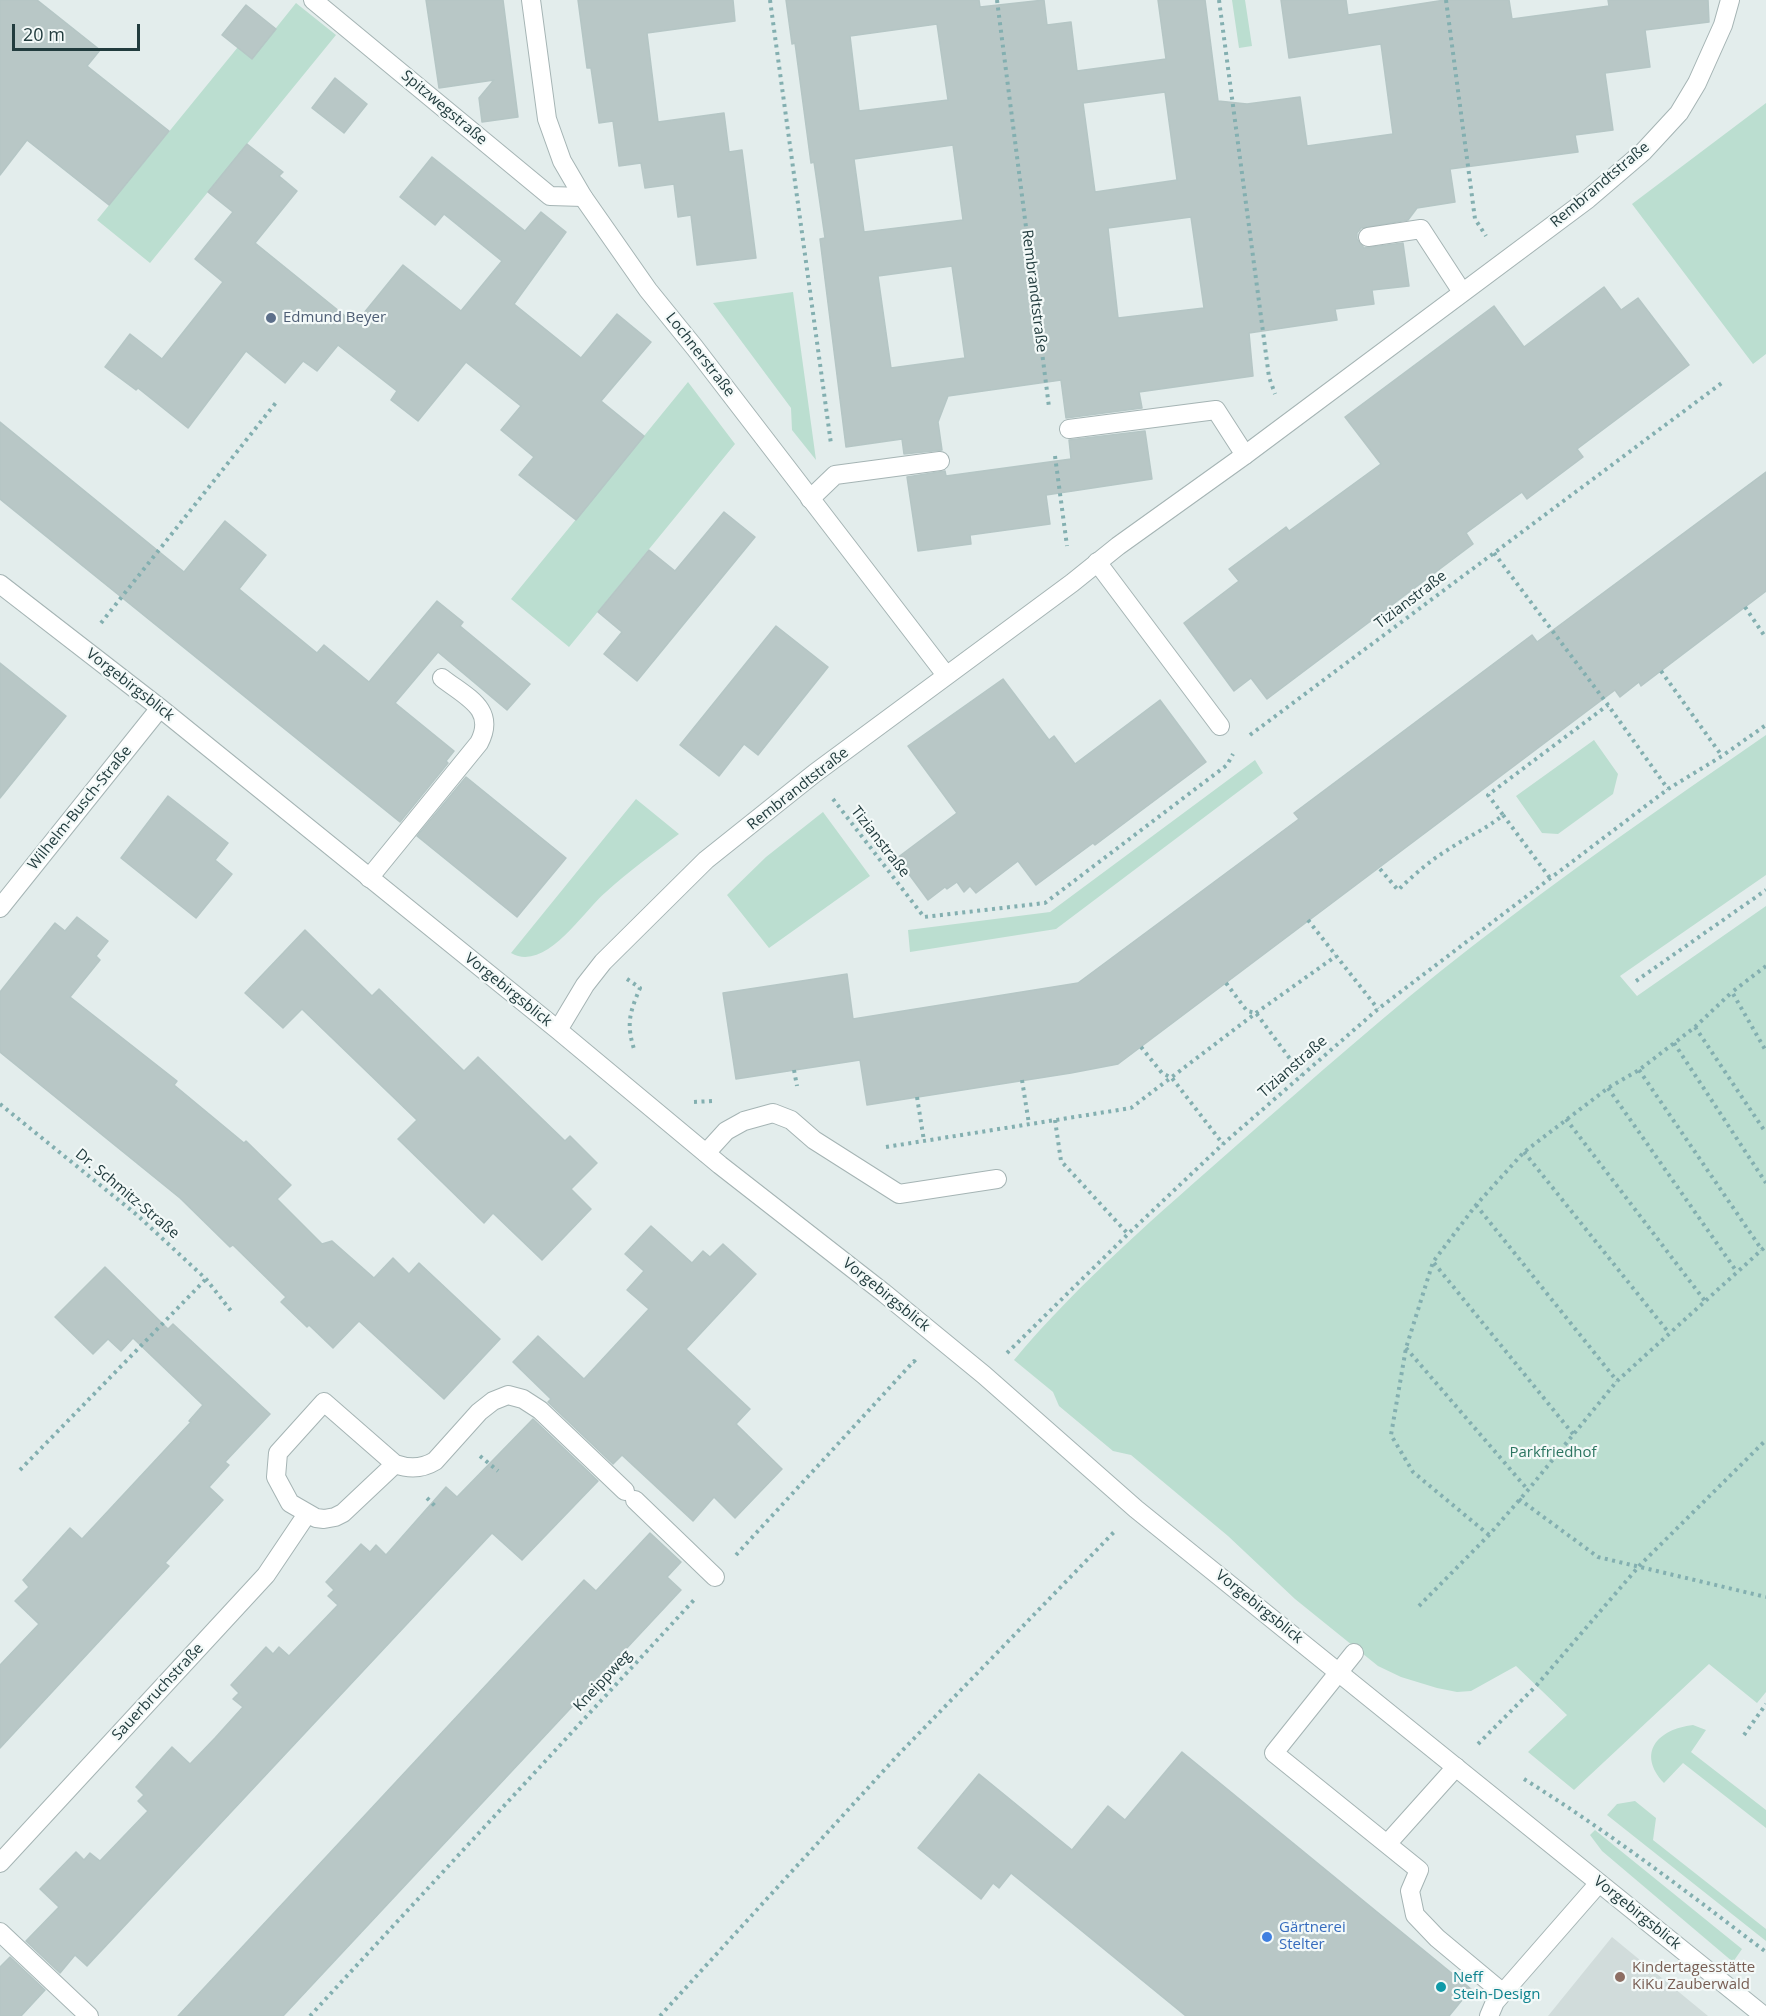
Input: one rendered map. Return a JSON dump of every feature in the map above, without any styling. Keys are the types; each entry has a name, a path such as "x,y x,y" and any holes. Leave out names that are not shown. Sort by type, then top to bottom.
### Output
{"street":[{"name":"Spitzwegstraße","path":"313,0 550,196 583,197"},
{"name":"Lochnerstraße","path":"531,0 547,119 562,161 583,197 648,290 946,675"},
{"name":"Rembrandtstraße","path":"558,1030 585,985 603,962 706,860 815,773 1588,200 1643,152 1679,113 1697,83 1723,26 1730,0"},
{"path":"1368,237 1421,229 1462,292"},
{"path":"1069,429 1216,410 1245,455"},
{"path":"810,499 835,475 940,461"},
{"path":"1098,562 1220,726"},
{"name":"Vorgebirgsblick","path":"0,584 160,708 558,1030 706,1153 884,1293 984,1375 1136,1509 1764,2016"},
{"path":"369,878 479,743 483,734 485,717 481,710 442,678"},
{"name":"Wilhelm-Busch-Straße","path":"0,908 160,708"},
{"path":"706,1153 726,1131 744,1121 773,1113 791,1120 814,1140 899,1194 997,1179"},
{"path":"395,1464 343,1513 324,1519 307,1514 290,1503 276,1477 278,1452 324,1402 395,1464 405,1468 426,1466 435,1461 479,1412 493,1401 508,1395 523,1399 540,1410 716,1577"},
{"name":"Sauerbruchstraße","path":"0,1863 266,1575 307,1514"},
{"path":"1354,1653 1274,1754 1419,1870 1410,1891 1415,1915 1437,1938 1503,1993"},
{"path":"1387,1844 1456,1767"},
{"path":"1489,2016 1495,2002 1599,1882"},
{"path":"0,1932 89,2016"}],"path":[{"path":"770,0 835,475"},
{"name":"Rembrandtstraße","path":"997,0 1049,408"},
{"path":"1218,0 1269,377 1286,423"},
{"path":"1446,0 1475,219 1504,261"},
{"name":"Tizianstraße","path":"1249,737 1723,382"},
{"path":"82,647 278,400"},
{"path":"1055,454 1072,583"},
{"path":"1494,553 1668,789"},
{"path":"1745,608 1766,638"},
{"path":"1661,671 1722,756"},
{"path":"1550,878 1488,795 1608,705"},
{"name":"Tizianstraße","path":"984,1375 1223,1144 1378,1009 1668,789 1722,756 1766,724"},
{"name":"Tizianstraße","path":"815,773 844,816 924,917 1045,903 1227,765 1236,750"},
{"path":"1380,869 1398,890 1438,856 1488,827 1503,815"},
{"path":"1636,981 1766,890"},
{"path":"1308,920 1378,1009"},
{"path":"877,1148 1131,1108 1256,1013 1336,956"},
{"path":"603,962 640,988 630,1013 632,1042 637,1056"},
{"path":"1489,1534 1413,1472 1391,1435 1406,1348 1433,1262 1476,1205 1524,1152 1608,1088 1639,1070 1695,1027 1732,992 1766,966"},
{"path":"1226,983 1247,1011 1256,1013 1302,1075"},
{"path":"1732,992 1766,1051"},
{"path":"1695,1027 1766,1133"},
{"path":"1674,1043 1766,1183"},
{"path":"1141,1047 1162,1073 1172,1078 1223,1144"},
{"path":"794,1070 797,1086 806,1093"},
{"path":"1419,1606 1528,1490 1617,1381 1764,1248 1639,1070"},
{"path":"1022,1080 1029,1124"},
{"path":"786,1088 797,1086"},
{"path":"1608,1088 1737,1272"},
{"path":"917,1097 924,1141"},
{"path":"687,1102 720,1101"},
{"name":"Dr. Schmitz-Straße","path":"0,1104 137,1215 206,1279 231,1311"},
{"path":"1566,1119 1705,1301"},
{"path":"1055,1120 1061,1161 1128,1234"},
{"path":"1524,1152 1669,1332"},
{"path":"1476,1205 1617,1381"},
{"path":"1433,1262 1573,1434"},
{"path":"20,1470 206,1279"},
{"path":"1406,1348 1528,1490"},
{"name":"Kneippweg","path":"310,2016 914,1361"},
{"path":"1456,1767 1536,1686 1640,1565 1766,1440"},
{"path":"1519,1499 1598,1557 1640,1565 1766,1597"},
{"path":"660,2016 898,1755 1136,1509"},
{"path":"1744,1735 1766,1704"}],"shaded area":[{"name":"Kindertagesstätte KiKu Zauberwald","path":"1612,1937 1708,2016 1548,2016"}],"green space":[{"path":"1232,0 1245,0 1252,46 1239,48"},
{"path":"296,3 336,35 150,263 97,220 238,47 252,58"},
{"path":"1766,103 1766,354 1753,364 1632,204"},
{"path":"793,292 816,460 792,430 791,408 713,303"},
{"path":"688,382 735,444 569,647 511,599"},
{"name":"Parkfriedhof","path":"1766,735 1766,875 1620,976 1637,996 1766,906 1766,1692 1757,1703 1709,1664 1574,1790 1528,1752 1567,1715 1516,1666 1471,1691 1457,1692 1401,1677 1378,1666 1295,1599 1228,1536 1131,1455 1113,1451 1059,1406 1053,1392 1014,1360 1039,1331 1121,1248 1352,1045 1470,948 1543,893"},
{"path":"1594,740 1618,774 1613,794 1558,834 1542,833 1516,796"},
{"path":"1255,760 1263,773 1056,929 910,952 908,930 1050,912"},
{"path":"636,799 679,834 615,884 551,947 538,954 524,957 511,953"},
{"path":"823,812 870,876 769,948 727,895 766,857"},
{"path":"1693,1725 1706,1730 1691,1752 1766,1810 1766,1828 1683,1763 1664,1783 1656,1772 1652,1762 1655,1744 1670,1732"},
{"path":"1635,1801 1656,1818 1653,1840 1766,1929 1766,1941 1607,1815 1617,1804"},
{"path":"1595,1830 1742,1949 1733,1962 1602,1851 1590,1835"}],"building":[{"path":"0,0 37,0 100,50 87,66 169,131 109,205 27,140 0,175"},
{"path":"426,0 503,0 518,117 482,122 479,98 494,80 439,88"},
{"path":"578,0 733,0 735,21 647,33 658,122 724,113 729,152 742,150 756,258 697,265 691,215 678,217 674,184 645,188 641,163 619,166 613,121 599,123 591,68 587,68"},
{"path":"786,0 979,0 980,7 1044,0 1047,25 1071,22 1077,71 1166,59 1158,0 1205,0 1218,101 1247,104 1300,97 1307,146 1393,134 1381,44 1289,58 1281,0 1346,0 1348,15 1445,0 1509,0 1512,19 1609,6 1608,0 1708,0 1709,22 1645,30 1650,67 1605,73 1613,130 1575,135 1578,152 1450,169 1455,202 1417,208 1408,220 1361,228 1357,233 1357,239 1364,248 1403,243 1409,286 1372,290 1374,304 1335,309 1337,320 1249,333 1253,376 1139,392 1142,408 1066,418 1061,380 948,396 938,422 942,450 904,454 902,439 846,447 820,239 825,238 814,162 811,163 795,43 792,44","holes":["937,24 948,100 859,111 850,36","1165,92 1177,180 1095,192 1083,103","953,145 963,220 864,232 854,159","1191,217 1204,308 1118,318 1108,228","952,266 965,358 891,368 878,276"]},
{"path":"246,5 276,29 252,59 222,35"},
{"path":"335,78 367,104 344,133 312,108"},
{"path":"247,144 283,172 279,176 297,191 255,243 355,324 403,265 461,311 502,261 444,214 435,225 400,197 432,157 525,231 541,212 566,232 514,304 581,358 617,314 651,342 601,401 644,436 576,520 519,475 534,457 501,430 521,406 466,362 418,421 391,400 397,391 338,345 317,371 303,361 285,383 246,351 188,428 138,388 136,390 105,367 130,334 162,359 223,282 195,259 233,212 208,192"},
{"path":"1604,287 1621,310 1638,298 1689,365 1577,449 1583,457 1527,499 1522,492 1466,533 1473,544 1267,699 1251,678 1234,691 1184,623 1239,581 1229,569 1286,527 1289,531 1381,464 1345,417 1494,306 1524,347"},
{"path":"0,422 184,572 225,521 266,555 239,589 317,653 324,645 369,682 437,601 463,622 460,626 530,684 507,710 438,652 395,703 454,751 446,761 448,763 400,822 0,499"},
{"path":"1145,431 1152,479 1046,495 1050,524 970,535 971,544 918,551 907,477 945,471 946,476 1071,459 1069,440"},
{"path":"1766,472 1766,591 1641,686 1639,682 1620,697 1615,690 1118,1064 867,1105 860,1060 736,1079 723,993 847,974 853,1019 1078,983 1299,819 1294,813 1532,635 1537,642"},
{"path":"724,512 755,537 637,681 604,654 622,632 598,612 649,550 675,571"},
{"path":"776,626 828,667 758,755 744,744 719,776 680,745"},
{"path":"0,663 66,716 0,798"},
{"path":"1003,679 1049,740 1054,736 1075,764 1160,700 1206,762 1095,845 1093,843 1036,885 1018,861 976,893 970,886 964,892 957,882 947,889 945,887 928,900 897,858 957,813 908,746"},
{"path":"466,777 566,858 517,917 417,836"},
{"path":"168,796 228,843 215,860 232,874 196,918 121,858"},
{"path":"77,917 108,941 96,956 100,960 70,997 177,1081 174,1085 244,1143 246,1141 291,1185 277,1199 322,1244 332,1241 374,1278 393,1258 409,1274 419,1263 500,1339 444,1399 359,1321 333,1348 281,1302 286,1297 233,1245 230,1247 180,1198 0,1052 0,992 55,923 65,931"},
{"path":"305,930 372,996 379,989 464,1071 478,1057 565,1141 570,1136 597,1163 571,1189 591,1209 542,1260 493,1213 484,1223 398,1139 417,1120 302,1009 283,1028 245,993"},
{"path":"651,1226 692,1263 703,1251 710,1257 723,1244 756,1274 686,1349 750,1409 736,1424 782,1469 735,1518 714,1497 693,1521 622,1455 613,1464 548,1402 551,1399 513,1362 538,1336 584,1379 649,1309 627,1290 644,1271 625,1254"},
{"path":"105,1267 168,1329 173,1324 270,1414 225,1462 229,1465 209,1487 223,1500 165,1563 169,1566 0,1748 0,1665 39,1624 15,1601 29,1587 23,1580 70,1528 82,1539 191,1422 189,1421 203,1405 133,1338 121,1351 108,1339 93,1354 55,1317"},
{"path":"533,1419 598,1481 522,1560 492,1533 87,1966 75,1955 60,1973 26,1941 59,1907 40,1889 76,1852 84,1860 90,1853 100,1861 148,1811 138,1801 144,1795 136,1787 172,1747 190,1764 215,1738 243,1707 233,1699 239,1693 231,1685 266,1647 273,1654 279,1647 289,1656 338,1605 328,1596 334,1590 326,1582 361,1544 370,1552 376,1545 386,1555 446,1487 457,1497"},
{"path":"650,1533 681,1562 667,1577 681,1590 283,2016 178,2016 584,1580 596,1591"},
{"path":"1182,1752 1471,1989 1449,2016 1186,2016 1011,1873 999,1888 993,1883 981,1899 918,1848 979,1774 1072,1850 1108,1806 1125,1820"},
{"path":"10,1957 45,1990 21,2016 0,2016 0,1967"}],"place":[{"name":"Edmund Beyer","path":"271,318"},
{"name":"Gärtnerei Stelter","path":"1267,1937"},
{"name":"Kindertagesstätte KiKu Zauberwald","path":"1620,1977"},
{"name":"Neff Stein-Design","path":"1441,1987"}]}
